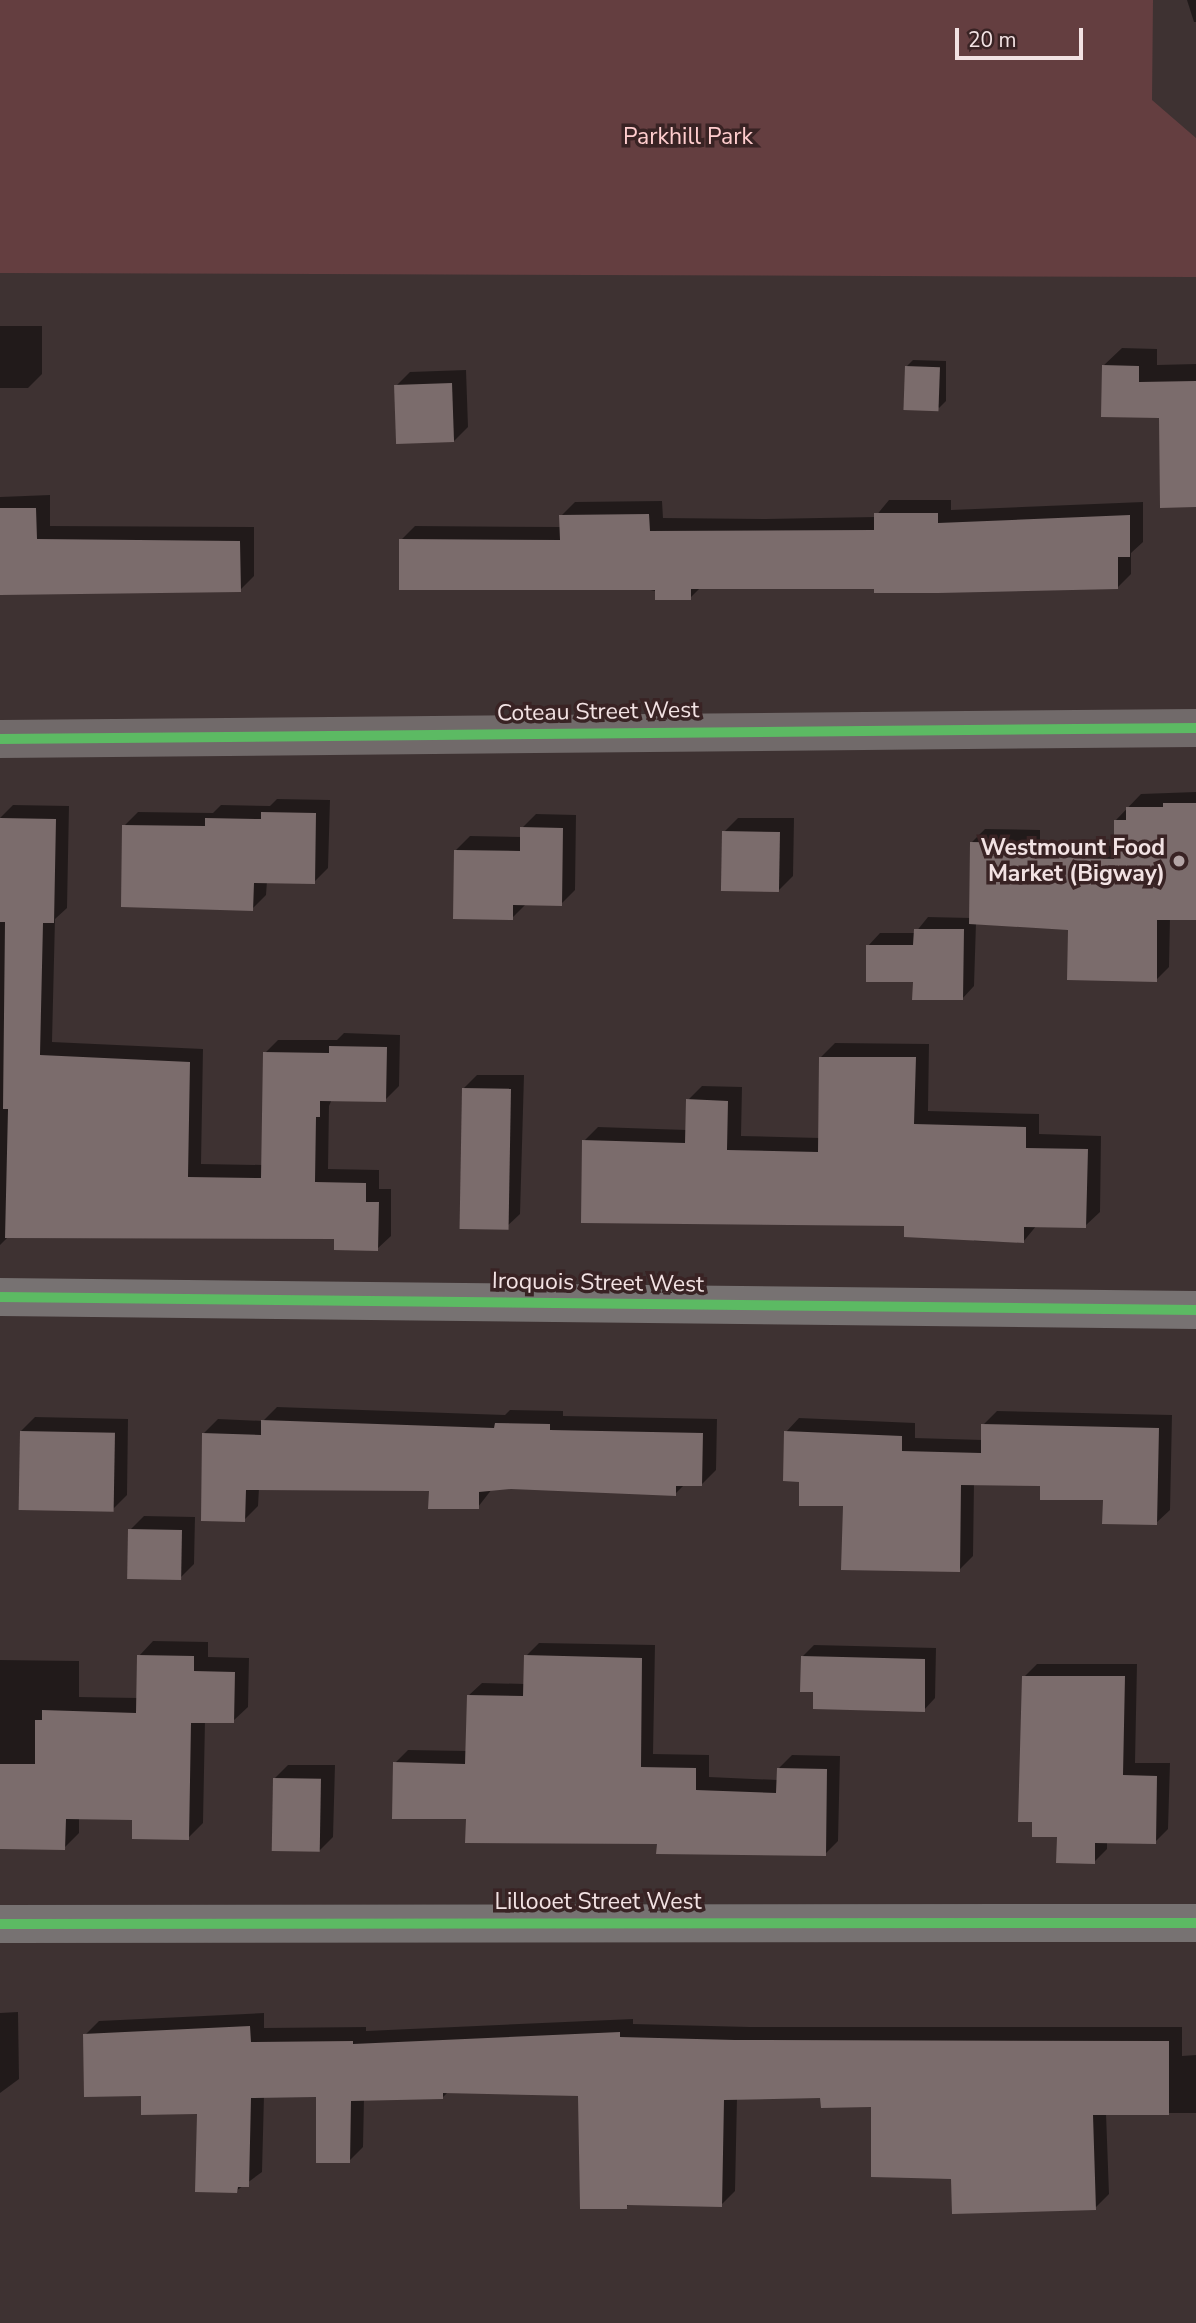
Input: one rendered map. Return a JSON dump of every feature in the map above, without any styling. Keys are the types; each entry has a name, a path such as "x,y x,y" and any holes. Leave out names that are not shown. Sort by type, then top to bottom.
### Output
{"street":[{"name":"Coteau Street West","path":"0,738 1196,728"},
{"name":"Iroquois Street West","path":"0,1297 1196,1310"},
{"name":"Lillooet Street West","path":"0,1924 1196,1923"}],"green space":[{"name":"Parkhill Park","path":"0,0 1153,0 1152,100 1196,138 1196,277 0,273"}],"building":[{"path":"1102,365 1139,366 1139,382 1196,381 1196,507 1160,508 1159,418 1101,417"},
{"path":"905,366 940,367 938,411 903,410"},
{"path":"452,383 454,442 396,444 394,385"},
{"path":"0,508 36,508 37,539 240,541 241,592 0,595"},
{"path":"874,513 938,513 938,523 1130,515 1130,557 1118,557 1118,589 874,593 874,589 691,589 691,600 655,600 655,590 399,590 399,539 560,540 559,515 649,514 650,531 874,530"},
{"path":"1163,803 1196,803 1196,920 1157,920 1157,982 1067,980 1068,930 969,924 970,842 1028,843 1028,856 1114,859 1114,820 1126,820 1126,807 1163,807"},
{"path":"261,812 316,813 315,884 254,883 253,911 121,907 122,825 205,826 205,818 261,819"},
{"path":"0,818 56,819 54,923 43,923 40,1055 190,1062 188,1177 261,1178 263,1052 329,1053 329,1046 387,1047 386,1102 320,1101 320,1117 316,1117 315,1182 366,1183 366,1202 379,1202 378,1251 334,1250 334,1239 5,1238 8,1109 3,1109 5,922 0,922"},
{"path":"520,827 563,828 562,906 513,905 513,920 453,919 454,850 520,851"},
{"path":"722,831 780,832 779,892 721,891"},
{"path":"914,929 964,929 963,1000 912,1000 913,982 866,982 866,945 913,945"},
{"path":"819,1057 916,1057 914,1124 1026,1127 1026,1148 1088,1149 1086,1228 1024,1227 1024,1243 904,1237 904,1226 581,1223 582,1140 685,1143 686,1099 728,1101 727,1150 818,1152"},
{"path":"462,1088 511,1089 509,1230 460,1229"},
{"path":"261,1420 494,1428 495,1423 550,1424 550,1430 703,1433 702,1486 676,1486 676,1496 511,1489 479,1492 479,1509 428,1509 429,1491 246,1490 245,1522 201,1521 202,1433 261,1435"},
{"path":"981,1424 1159,1428 1157,1525 1102,1524 1103,1500 1040,1500 1040,1486 961,1485 960,1572 841,1570 843,1506 799,1506 799,1482 783,1481 784,1431 902,1436 902,1451 981,1453"},
{"path":"20,1431 115,1433 114,1512 19,1510"},
{"path":"128,1529 182,1530 181,1580 127,1579"},
{"path":"137,1655 194,1656 194,1671 235,1672 234,1723 191,1723 189,1840 132,1839 132,1820 66,1819 65,1850 0,1849 0,1764 35,1764 35,1720 42,1720 42,1710 136,1713"},
{"path":"524,1655 642,1658 641,1767 696,1768 696,1790 776,1793 777,1768 827,1769 826,1856 656,1854 657,1844 465,1843 466,1819 392,1819 393,1762 465,1764 467,1695 523,1696"},
{"path":"801,1656 925,1659 925,1712 813,1709 813,1692 800,1692"},
{"path":"1022,1676 1125,1676 1123,1775 1157,1776 1156,1844 1095,1843 1095,1864 1056,1863 1057,1837 1032,1837 1032,1822 1018,1822"},
{"path":"273,1778 321,1779 320,1852 272,1851"},
{"path":"250,2026 251,2042 353,2041 353,2044 620,2032 620,2037 735,2040 1169,2041 1169,2115 1093,2115 1096,2210 952,2214 951,2179 871,2177 871,2107 821,2108 820,2098 724,2100 722,2207 627,2205 627,2209 580,2209 578,2096 443,2093 443,2099 351,2101 350,2163 316,2163 316,2097 251,2098 249,2187 238,2187 237,2193 195,2192 197,2114 141,2115 141,2096 84,2097 83,2034"}],"cycle path":[{"path":"0,739 1196,728"},
{"path":"0,1297 1196,1310"},
{"path":"0,1924 1196,1923"}],"place":[{"name":"Westmount Food Market (Bigway)","path":"1179,861"}]}
